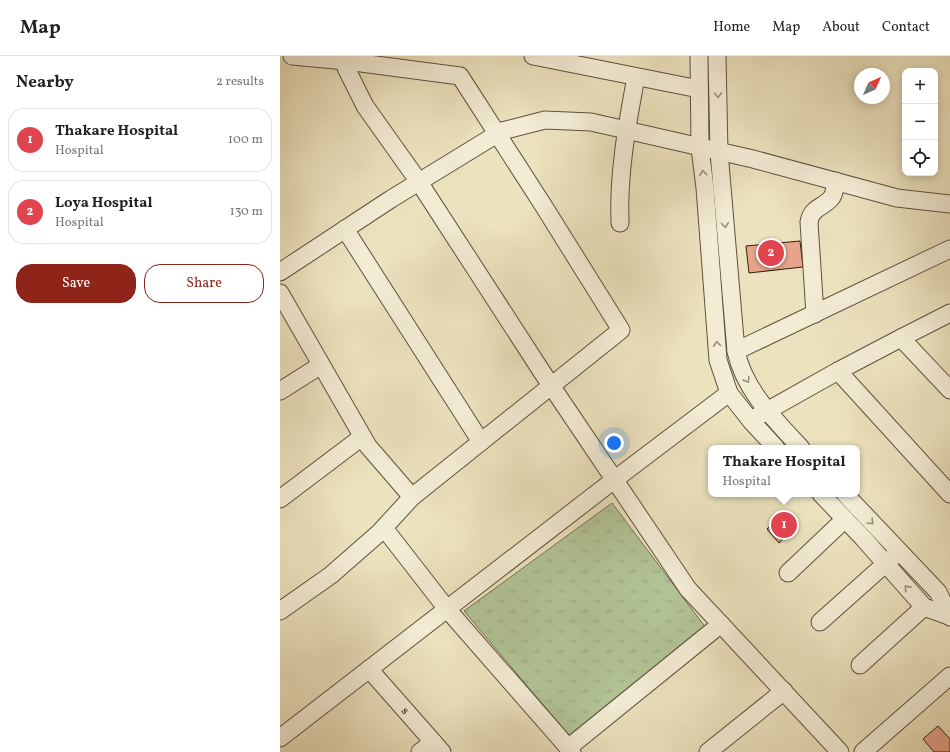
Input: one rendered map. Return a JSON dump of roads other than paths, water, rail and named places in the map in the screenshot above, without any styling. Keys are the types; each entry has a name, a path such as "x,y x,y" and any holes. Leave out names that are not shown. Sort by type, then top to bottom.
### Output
{"street":[{"path":"280,611 331,575 384,528 412,497 621,330 460,76 347,58 292,56"},
{"path":"533,56 700,89"},
{"path":"699,56 700,148 705,188 718,360 729,393 751,421 773,445"},
{"path":"717,56 719,152 736,351 741,371 767,411 799,445"},
{"path":"347,58 346,68 365,106 419,182 614,480 688,589 840,752"},
{"path":"620,223 619,199 626,131 636,77"},
{"path":"280,272 419,182 498,134 545,120 590,122 753,159 897,198 950,204"},
{"path":"815,314 808,222 810,216 815,210 832,197 836,181"},
{"path":"345,229 481,442"},
{"path":"736,351 950,249"},
{"path":"280,293 362,437 412,497"},
{"path":"751,421 838,371 950,313"},
{"path":"901,338 950,390"},
{"path":"280,391 321,365"},
{"path":"838,371 950,494"},
{"path":"280,738 729,393"},
{"path":"280,499 362,437"},
{"path":"824,497 924,607 950,616"},
{"path":"848,497 938,592 950,616"},
{"path":"788,572 845,519"},
{"path":"384,528 447,609 570,750 721,624"},
{"path":"820,622 899,551"},
{"path":"860,665 924,607"},
{"name":"s","path":"369,669 431,749"},
{"path":"863,752 950,676"},
{"path":"708,752 784,692"}],"place":[{"name":"Loya Hospital","path":"771,253"},
{"name":"Thakare Hospital","path":"784,525"}]}
